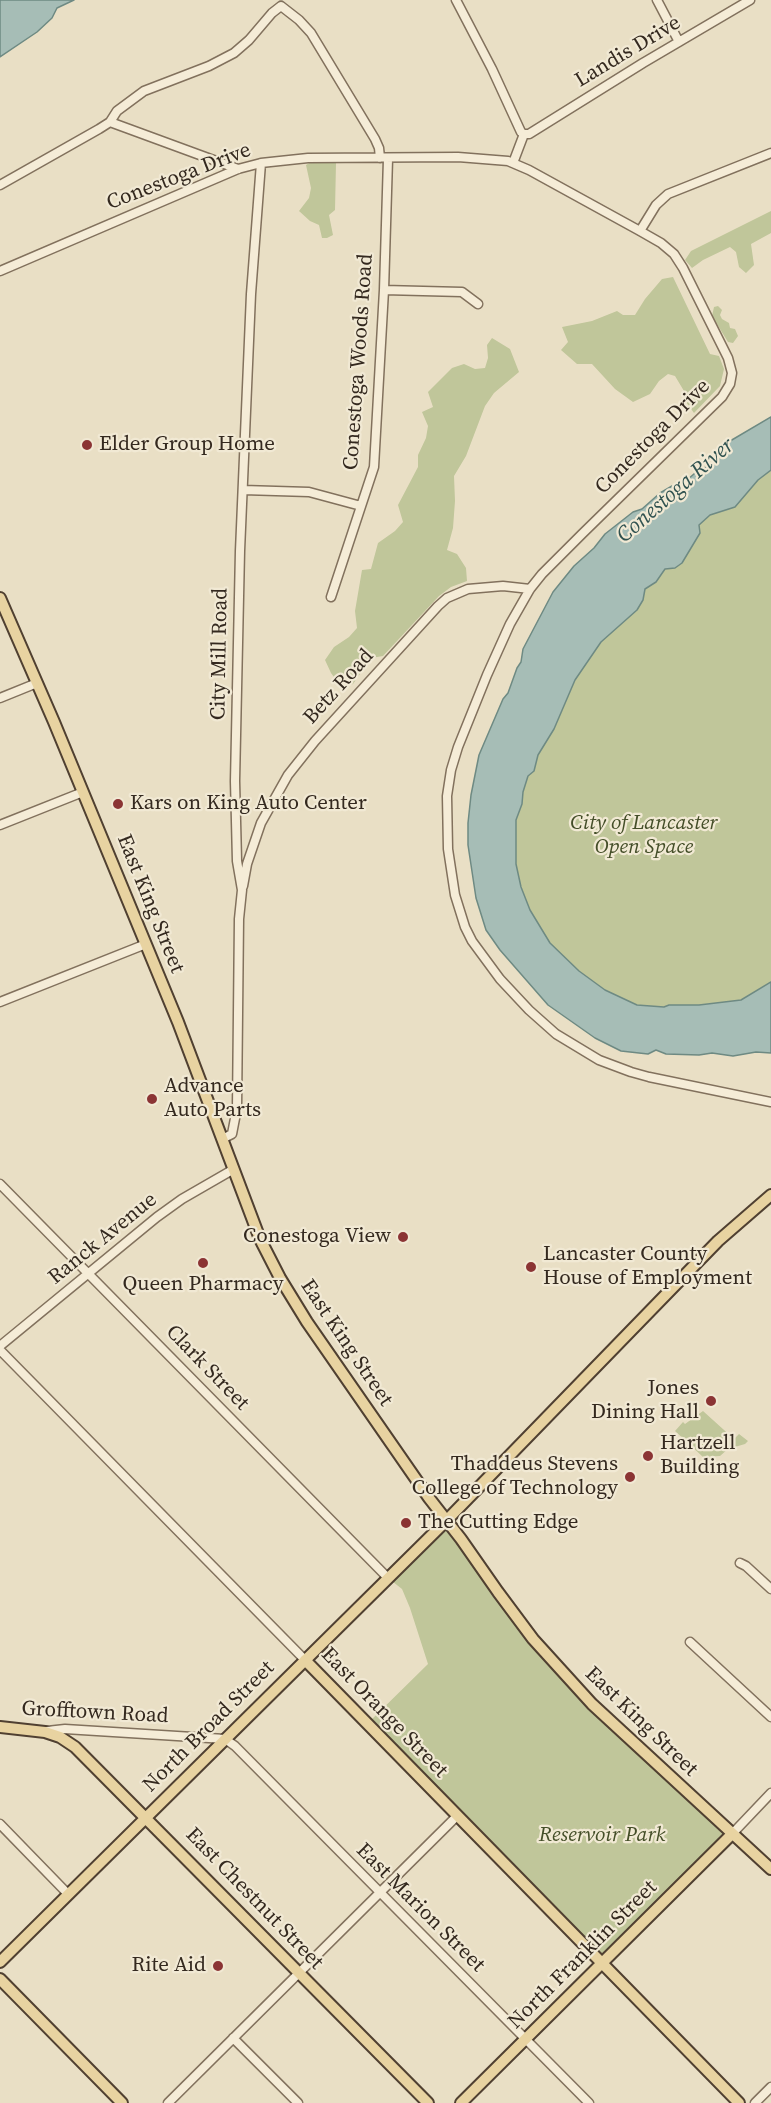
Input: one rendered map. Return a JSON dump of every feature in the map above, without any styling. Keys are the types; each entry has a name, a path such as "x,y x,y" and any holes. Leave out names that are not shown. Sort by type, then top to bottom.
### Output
{"main road":[{"name":"East King Street","path":"0,598 146,944 260,1239 284,1284 325,1350 516,1618 571,1682 771,1869"},
{"name":"North Broad Street","path":"0,1962 446,1521 718,1241 771,1195"},
{"name":"East Orange Street","path":"305,1660 739,2103"},
{"name":"Grofftown Road","path":"0,1727 45,1732"},
{"name":"East Chestnut Street","path":"45,1732 75,1747 428,2103"},
{"name":"North Franklin Street","path":"461,2103 732,1834"},
{"path":"0,1979 122,2103"}],"street":[{"path":"456,0 524,134 513,163"},
{"path":"657,0 680,42"},
{"name":"Landis Drive","path":"524,134 529,134 750,0"},
{"name":"Conestoga Woods Road","path":"0,185 110,122 117,111 144,91 209,66 234,53 249,40 282,3 311,33 378,144 384,159 384,290 374,467 331,597"},
{"path":"110,122 238,169"},
{"path":"640,231 656,205 668,194 771,153"},
{"name":"Conestoga Drive","path":"0,271 238,169 261,163 308,158 458,157 497,159 513,163 669,249 683,268 728,358 732,374 730,384 722,397 566,550 530,589 510,624 465,728 451,770 446,806 451,879 465,927 485,961 529,1010 556,1034 582,1051 615,1066 649,1077 771,1102"},
{"name":"City Mill Road","path":"222,1138 232,1134 237,1108 239,919 242,890 237,861 235,781 251,294 261,163"},
{"path":"384,290 462,292 478,304"},
{"path":"243,489 309,492 361,506"},
{"name":"Betz Road","path":"242,890 247,864 261,823 288,775 315,741 438,606 447,598 468,589 503,586 530,589"},
{"path":"0,698 37,683"},
{"path":"0,825 83,792"},
{"path":"0,1002 146,944"},
{"name":"Ranck Avenue","path":"0,1348 171,1207 234,1169"},
{"name":"Clark Street","path":"0,1184 387,1578"},
{"name":"East Orange Street","path":"0,1348 305,1660"},
{"path":"740,1563 771,1589"},
{"path":"690,1642 771,1717"},
{"name":"Grofftown Road","path":"45,1732 65,1729 225,1739"},
{"name":"East Marion Street","path":"225,1739 237,1748 588,2103"},
{"path":"732,1834 771,1793"},
{"path":"168,2103 457,1816"},
{"path":"0,1824 68,1894"},
{"path":"233,2038 298,2103"},
{"path":"754,2103 771,2087"}],"green space":[{"path":"311,162 336,163 335,210 329,215 333,235 327,238 322,238 319,225 310,221 299,211 309,198 311,188 306,165"},
{"path":"771,211 771,233 751,244 754,265 746,273 739,267 736,252 730,247 692,268 685,260 691,251"},
{"path":"673,277 710,354 719,356 724,369 720,386 694,413 686,402 684,391 675,376 668,374 659,381 650,394 633,402 615,389 592,364 577,364 561,350 568,342 562,327 592,321 617,311 623,315 635,315 662,279"},
{"path":"718,306 722,310 720,315 722,319 729,323 730,328 735,329 738,336 733,343 728,342 712,316 714,307"},
{"path":"492,338 510,349 519,372 494,393 485,406 466,456 454,476 453,528 447,550 457,554 466,568 467,581 451,587 439,596 383,656 371,658 353,684 342,688 325,660 334,647 349,637 357,628 355,611 362,570 371,569 378,543 403,522 398,505 418,467 418,455 426,438 428,426 422,412 433,407 428,392 452,368 464,364 475,369 485,368 488,358 487,345"},
{"name":"City of Lancaster Open Space","path":"771,470 771,982 741,1000 665,1007 637,1005 605,990 579,971 550,943 530,910 521,887 516,864 516,820 522,804 523,792 528,776 534,771 538,755 554,729 575,680 601,642 643,600 645,589 656,582 665,569 675,568 700,533 699,525 710,515 735,507 758,480"},
{"path":"703,1411 734,1439 739,1434 748,1441 728,1449 720,1456 703,1457 675,1431 683,1422 685,1424"},
{"name":"Reservoir Park","path":"446,1521 533,1639 732,1834 602,1963 367,1724 428,1664 402,1589 388,1578"}],"water":[{"path":"0,0 74,0 57,8 52,18 37,32 0,57"},
{"name":"Conestoga River","path":"771,417 771,470 758,480 735,507 710,515 699,525 700,533 682,563 675,568 665,569 656,582 645,589 643,600 637,610 601,642 575,680 554,729 538,755 534,771 528,776 516,820 516,864 521,887 530,910 550,943 579,971 605,990 637,1005 664,1007 741,1000 771,982 771,1053 756,1052 733,1056 712,1053 666,1054 656,1050 648,1054 621,1051 595,1038 548,1005 500,950 486,930 476,898 468,845 471,795 479,755 521,662 523,649 553,592 574,566 594,548 605,534 633,512 642,509 672,486 681,485 701,468 710,467 725,444"}],"place":[{"name":"Elder Group Home","path":"87,445"},
{"name":"Kars on King Auto Center","path":"118,804"},
{"name":"Advance Auto Parts","path":"152,1099"},
{"name":"Conestoga View","path":"403,1237"},
{"name":"Queen Pharmacy","path":"203,1263"},
{"name":"Lancaster County House of Employment","path":"531,1267"},
{"name":"Jones Dining Hall","path":"711,1401"},
{"name":"Hartzell Building","path":"648,1456"},
{"name":"Thaddeus Stevens College of Technology","path":"630,1477"},
{"name":"The Cutting Edge","path":"406,1523"},
{"name":"Rite Aid","path":"218,1966"}]}
